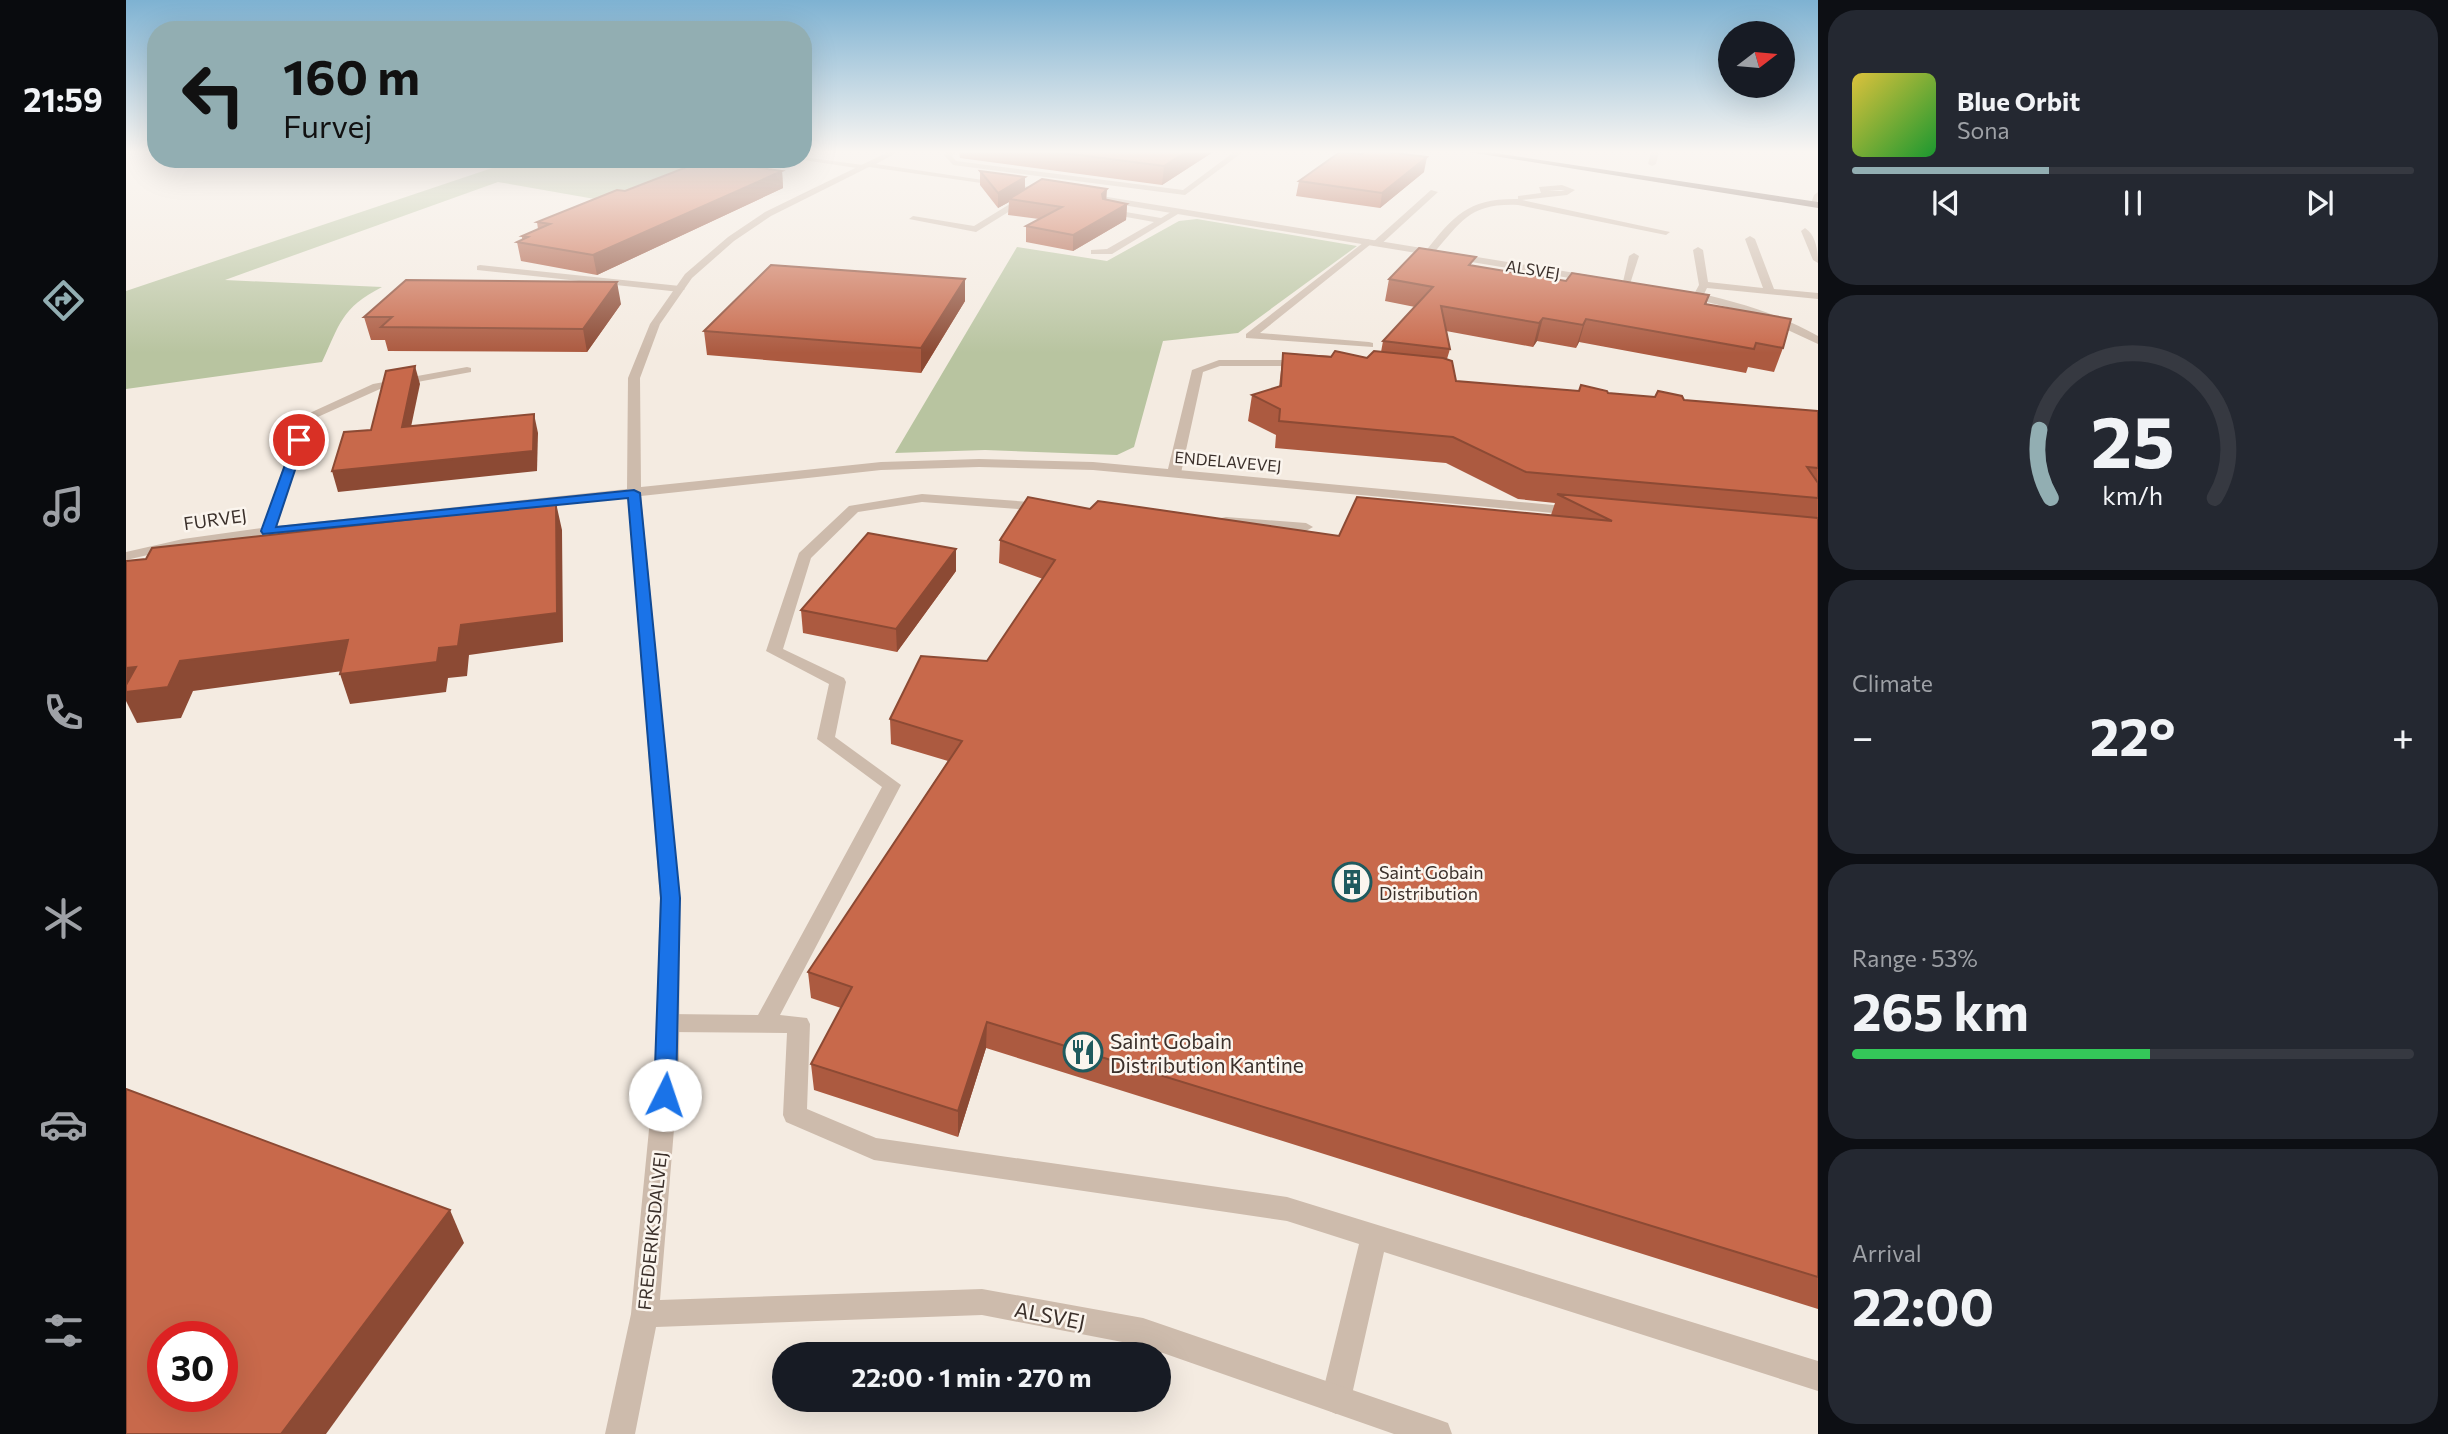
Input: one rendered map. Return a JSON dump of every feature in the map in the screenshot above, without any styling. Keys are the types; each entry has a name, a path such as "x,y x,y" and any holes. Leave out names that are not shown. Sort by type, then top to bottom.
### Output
{"street":[{"name":"FREDERIKSDALVEJ","path":"620,1434 645,1314 667,1068 670,898 634,493 634,378 655,324 688,276 761,219"},
{"path":"914,219 976,229 992,219"},
{"path":"1151,219 1162,221"},
{"path":"1094,253 1109,252 1166,219"},
{"name":"ALSVEJ","path":"1227,219 1599,280"},
{"path":"1368,345 1250,335 1401,219"},
{"path":"1430,252 1459,219"},
{"path":"1599,219 1666,232"},
{"path":"1805,232 1818,260"},
{"path":"1750,239 1770,292"},
{"path":"1698,250 1703,285 1698,296"},
{"path":"1625,284 1634,256"},
{"path":"480,268 680,289"},
{"path":"1612,282 1637,286"},
{"path":"1703,285 1818,296"},
{"path":"1674,292 1762,314 1798,329 1818,341"},
{"path":"1174,473 1198,370 1219,363 1292,362 1319,365"},
{"name":"FURVEJ","path":"268,531 307,417 377,386 467,370"},
{"name":"ENDELAVEVEJ","path":"634,493 893,466 979,463 1093,466 1585,512"},
{"name":"FURVEJ","path":"126,556 183,543 268,531 634,493"},
{"path":"764,1024 892,785 827,739 838,682 774,651 804,556 854,509 922,498 1059,508"},
{"path":"1210,520 1306,527"},
{"path":"668,1023 799,1024 795,1115 874,1149 1287,1209 1818,1376"},
{"path":"1336,1399 1374,1236"},
{"name":"ALSVEJ","path":"645,1314 982,1302 1143,1332 1437,1434"}],"green space":[{"path":"341,219 395,219 225,280 382,287 358,302 343,318 322,362 126,389 126,291"},
{"path":"1197,219 1357,246 1238,333 1163,341 1134,447 1117,455 985,450 895,453 1017,247 1107,261 1179,221"}],"building":[{"path":"545,219 674,219 593,255 517,242 528,237 522,236 550,224 537,222"},
{"path":"1039,219 1101,219 1073,235 1026,226"},
{"path":"1419,248 1476,257 1469,265 1566,281 1572,273 1709,295 1705,304 1791,319 1783,348 1756,343 1754,349 1586,319 1583,325 1543,318 1539,323 1441,306 1450,349 1383,341 1433,287 1389,279"},
{"path":"771,265 965,279 921,348 704,331"},
{"path":"406,280 617,282 583,329 381,327 392,317 364,317"},
{"path":"1335,351 1367,358 1374,351 1443,358 1452,361 1456,381 1579,391 1581,385 1608,393 1655,397 1658,391 1682,396 1684,400 1818,411 1818,468 1807,467 1818,483 1818,498 1526,472 1453,437 1279,421 1280,409 1252,395 1281,386 1283,353 1331,357"},
{"path":"415,366 402,427 534,414 533,451 332,471 344,432 371,430 386,371"},
{"name":"Saint Gobain Distribution","path":"1557,494 1818,518 1818,1277 987,1022 958,1111 811,1064 852,987 808,972 962,741 890,719 921,656 987,661 1055,560 1000,540 1028,497 1090,509 1098,501 1339,536 1357,497 1612,521"},
{"path":"556,503 557,613 461,625 458,646 439,648 437,662 340,674 348,640 180,661 168,687 126,692 126,685 136,667 126,668 126,561 146,559 152,548"},
{"path":"868,533 956,549 896,629 801,610"},
{"path":"126,1089 450,1210 281,1434 126,1434"}],"place":[{"name":"Saint Gobain Distribution","path":"1352,882"},
{"name":"Saint Gobain Distribution Kantine","path":"1083,1052"}],"route":[{"path":"299,440 268,531 634,493 670,898 665,1095"}]}
